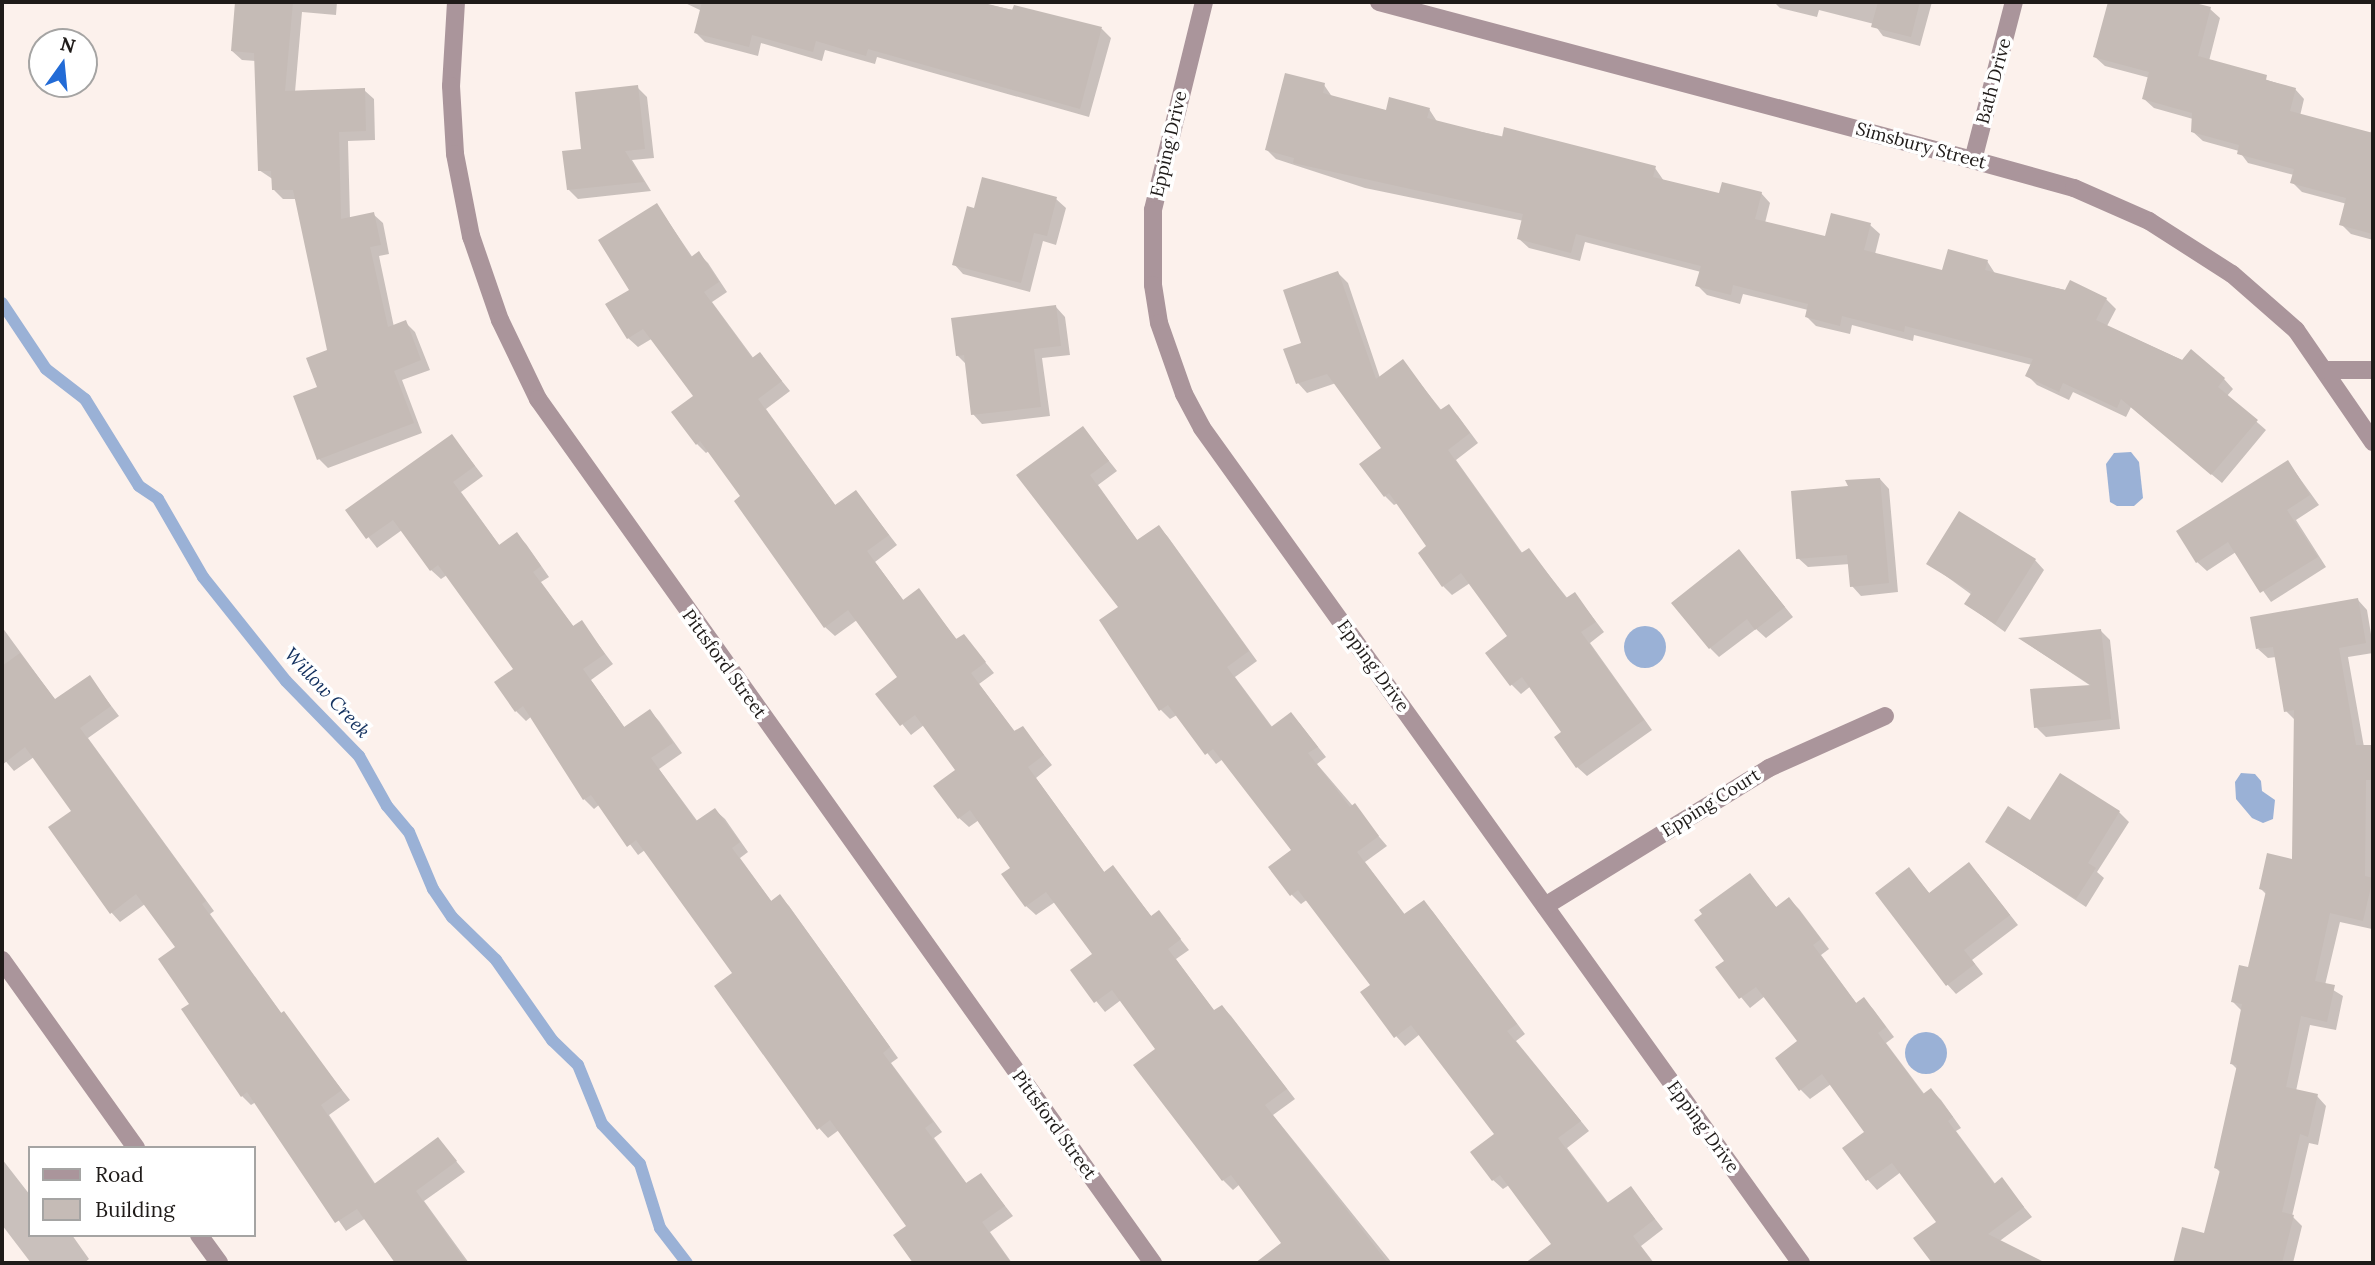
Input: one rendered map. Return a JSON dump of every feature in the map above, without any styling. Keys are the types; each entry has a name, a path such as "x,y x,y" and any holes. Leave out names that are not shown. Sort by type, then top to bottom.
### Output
{"street":[{"name":"Pittsford Street","path":"456,2 452,113 471,236 500,320 538,400 1153,1263"},
{"name":"Epping Drive","path":"1204,2 1153,209 1153,285 1170,359 1202,428 1801,1263"},
{"name":"Simsbury Street","path":"1379,2 2074,188 2191,246 2232,274 2296,330 2373,442"},
{"name":"Bath Drive","path":"1973,160 2014,2"},
{"path":"2325,370 2373,370"},
{"name":"Epping Court","path":"1545,906 1769,768 1885,716"},
{"path":"2,960 135,1146"},
{"path":"200,1237 219,1263"}],"water":[{"path":"2131,452 2139,462 2143,498 2134,506 2117,506 2110,502 2106,464 2114,453"},
{"path":"1645,626 1660,632 1666,647 1660,662 1645,668 1630,662 1624,647 1630,632"},
{"path":"2241,773 2255,774 2261,781 2262,791 2275,800 2273,819 2263,823 2252,818 2236,799 2235,782"},
{"path":"1926,1032 1941,1038 1947,1053 1941,1068 1926,1074 1911,1068 1905,1053 1911,1038"}],"building":[{"path":"235,2 293,2 285,91 365,88 366,131 339,132 341,219 374,212 381,245 370,247 388,327 406,320 421,360 394,371 414,423 317,460 293,396 317,387 306,358 327,350 293,190 272,190 271,171 258,171 254,53 231,51"},
{"path":"702,2 980,2 1012,10 1014,5 1102,27 1080,109 868,49 866,56 816,41 813,52 752,35 749,47 694,33"},
{"path":"1878,2 1920,2 1911,37 1871,27"},
{"path":"2108,2 2191,2 2211,7 2198,56 2267,75 2266,80 2296,88 2290,111 2373,133 2373,234 2339,225 2346,198 2290,183 2294,169 2237,154 2239,145 2191,132 2192,113 2142,99 2149,72 2093,57"},
{"path":"1285,73 1325,83 1323,93 1386,110 1389,97 1430,108 1427,118 1502,137 1504,127 1656,166 1653,177 1719,193 1722,182 1762,192 1755,219 1825,236 1831,213 1871,223 1864,250 1942,270 1948,249 1988,260 1985,270 2065,290 2070,280 2107,298 2096,320 2182,360 2191,349 2225,378 2218,387 2258,420 2211,475 2121,399 2117,408 2063,383 2059,392 2025,376 2033,359 1905,326 1904,332 1842,316 1840,326 1805,317 1808,304 1733,285 1731,295 1695,286 1701,266 1576,234 1571,253 1517,239 1523,214 1293,163 1294,158 1265,150"},
{"path":"638,85 645,149 625,151 644,182 567,190 562,151 581,149 575,92"},
{"path":"982,177 1057,197 1047,236 1034,233 1021,283 952,265 967,206 974,208"},
{"path":"657,203 691,257 699,251 719,282 704,292 752,358 760,352 782,381 758,399 835,505 856,490 889,535 867,551 903,600 919,588 956,639 964,634 986,662 971,673 1014,731 1023,726 1044,755 1028,767 1104,872 1113,865 1151,916 1159,910 1181,939 1168,949 1214,1010 1222,1005 1287,1089 1265,1105 1388,1263 1255,1263 1281,1243 1231,1175 1222,1181 1133,1065 1155,1049 1112,990 1094,1003 1070,970 1092,954 1046,892 1025,907 1001,874 1010,868 970,810 958,819 933,786 955,770 915,715 900,726 875,694 897,677 848,610 824,628 734,501 740,496 700,441 696,445 671,412 693,396 643,329 627,339 605,304 629,290 598,240"},
{"path":"1338,271 1376,379 1403,359 1440,410 1449,404 1470,433 1448,450 1521,553 1529,548 1566,598 1575,592 1596,622 1581,632 1644,720 1576,768 1554,737 1561,732 1522,677 1510,686 1485,653 1507,636 1461,573 1442,587 1418,553 1426,546 1389,493 1384,497 1359,464 1381,448 1327,374 1296,384 1283,349 1301,343 1283,290"},
{"path":"1056,305 1061,346 1034,349 1041,407 971,415 964,355 956,356 951,318"},
{"path":"1083,426 1109,461 1090,475 1137,540 1159,525 1249,651 1227,667 1271,727 1291,712 1318,747 1308,753 1350,807 1355,803 1379,836 1357,852 1404,914 1424,900 1517,1024 1507,1031 1581,1121 1558,1138 1607,1203 1631,1186 1655,1219 1633,1236 1653,1263 1525,1263 1551,1244 1500,1175 1492,1181 1470,1152 1494,1134 1411,1025 1394,1038 1360,992 1370,985 1298,890 1290,896 1268,867 1291,850 1213,749 1205,755 1168,705 1159,711 1099,620 1118,607 1016,475"},
{"path":"452,434 475,466 453,482 499,545 517,532 541,566 533,572 573,626 582,620 605,654 583,669 624,727 650,709 673,743 651,758 696,821 715,808 740,842 732,848 771,901 780,894 890,1047 883,1053 933,1122 925,1128 966,1183 981,1173 1005,1206 982,1222 1011,1263 913,1263 893,1235 906,1226 830,1120 817,1130 714,986 732,973 636,840 627,847 591,795 583,800 523,706 515,712 494,682 513,669 438,565 430,571 393,520 366,539 345,510"},
{"path":"2288,460 2310,495 2287,510 2318,557 2260,593 2228,542 2196,563 2176,531"},
{"path":"1880,478 1889,583 1850,587 1847,555 1796,559 1791,491 1848,486 1845,480"},
{"path":"1959,511 2036,559 1995,624 1964,604 1972,592 1926,564"},
{"path":"1739,549 1785,607 1755,630 1747,619 1709,649 1671,603"},
{"path":"2358,598 2366,643 2339,648 2356,745 2373,745 2373,780 2366,780 2365,876 2373,878 2363,921 2330,913 2315,981 2335,985 2327,1022 2301,1016 2286,1087 2318,1094 2308,1137 2300,1134 2282,1212 2294,1215 2282,1263 2173,1263 2182,1227 2204,1233 2220,1170 2214,1168 2237,1065 2230,1064 2242,1004 2231,1002 2239,965 2248,967 2266,891 2259,889 2267,853 2292,859 2294,710 2284,712 2273,647 2256,649 2250,617"},
{"path":"2101,629 2111,719 2034,728 2030,689 2091,685 2018,638"},
{"path":"20,653 55,699 90,675 111,706 80,728 206,901 202,904 281,1013 284,1011 342,1090 321,1105 374,1184 438,1137 457,1161 416,1191 467,1263 395,1263 357,1209 335,1223 247,1092 241,1097 181,1009 189,1004 158,959 175,947 136,894 110,914 48,827 71,811 25,747 2,765 2,666"},
{"path":"2060,773 2120,811 2088,863 2096,868 2076,899 1985,842 2008,806 2030,820"},
{"path":"1969,862 2010,915 1964,950 1975,964 1946,986 1875,893 1909,867 1929,893"},
{"path":"1750,873 1776,907 1789,897 1821,939 1813,945 1856,1003 1864,997 1886,1027 1878,1033 1923,1094 1931,1088 1953,1117 1948,1121 1994,1184 2002,1177 2024,1207 1988,1234 2046,1263 1932,1263 1913,1238 1936,1222 1892,1163 1866,1181 1842,1148 1864,1132 1822,1074 1799,1091 1775,1058 1797,1041 1756,987 1739,999 1715,967 1724,961 1694,920 1702,914 1699,910"}],"waterway":[{"name":"Willow Creek","path":"2,303 46,369 85,399 139,486 158,499 203,577 286,681 359,756 387,806 409,832 433,889 452,917 496,960 552,1040 578,1065 602,1124 640,1164 660,1228 687,1263"}]}
